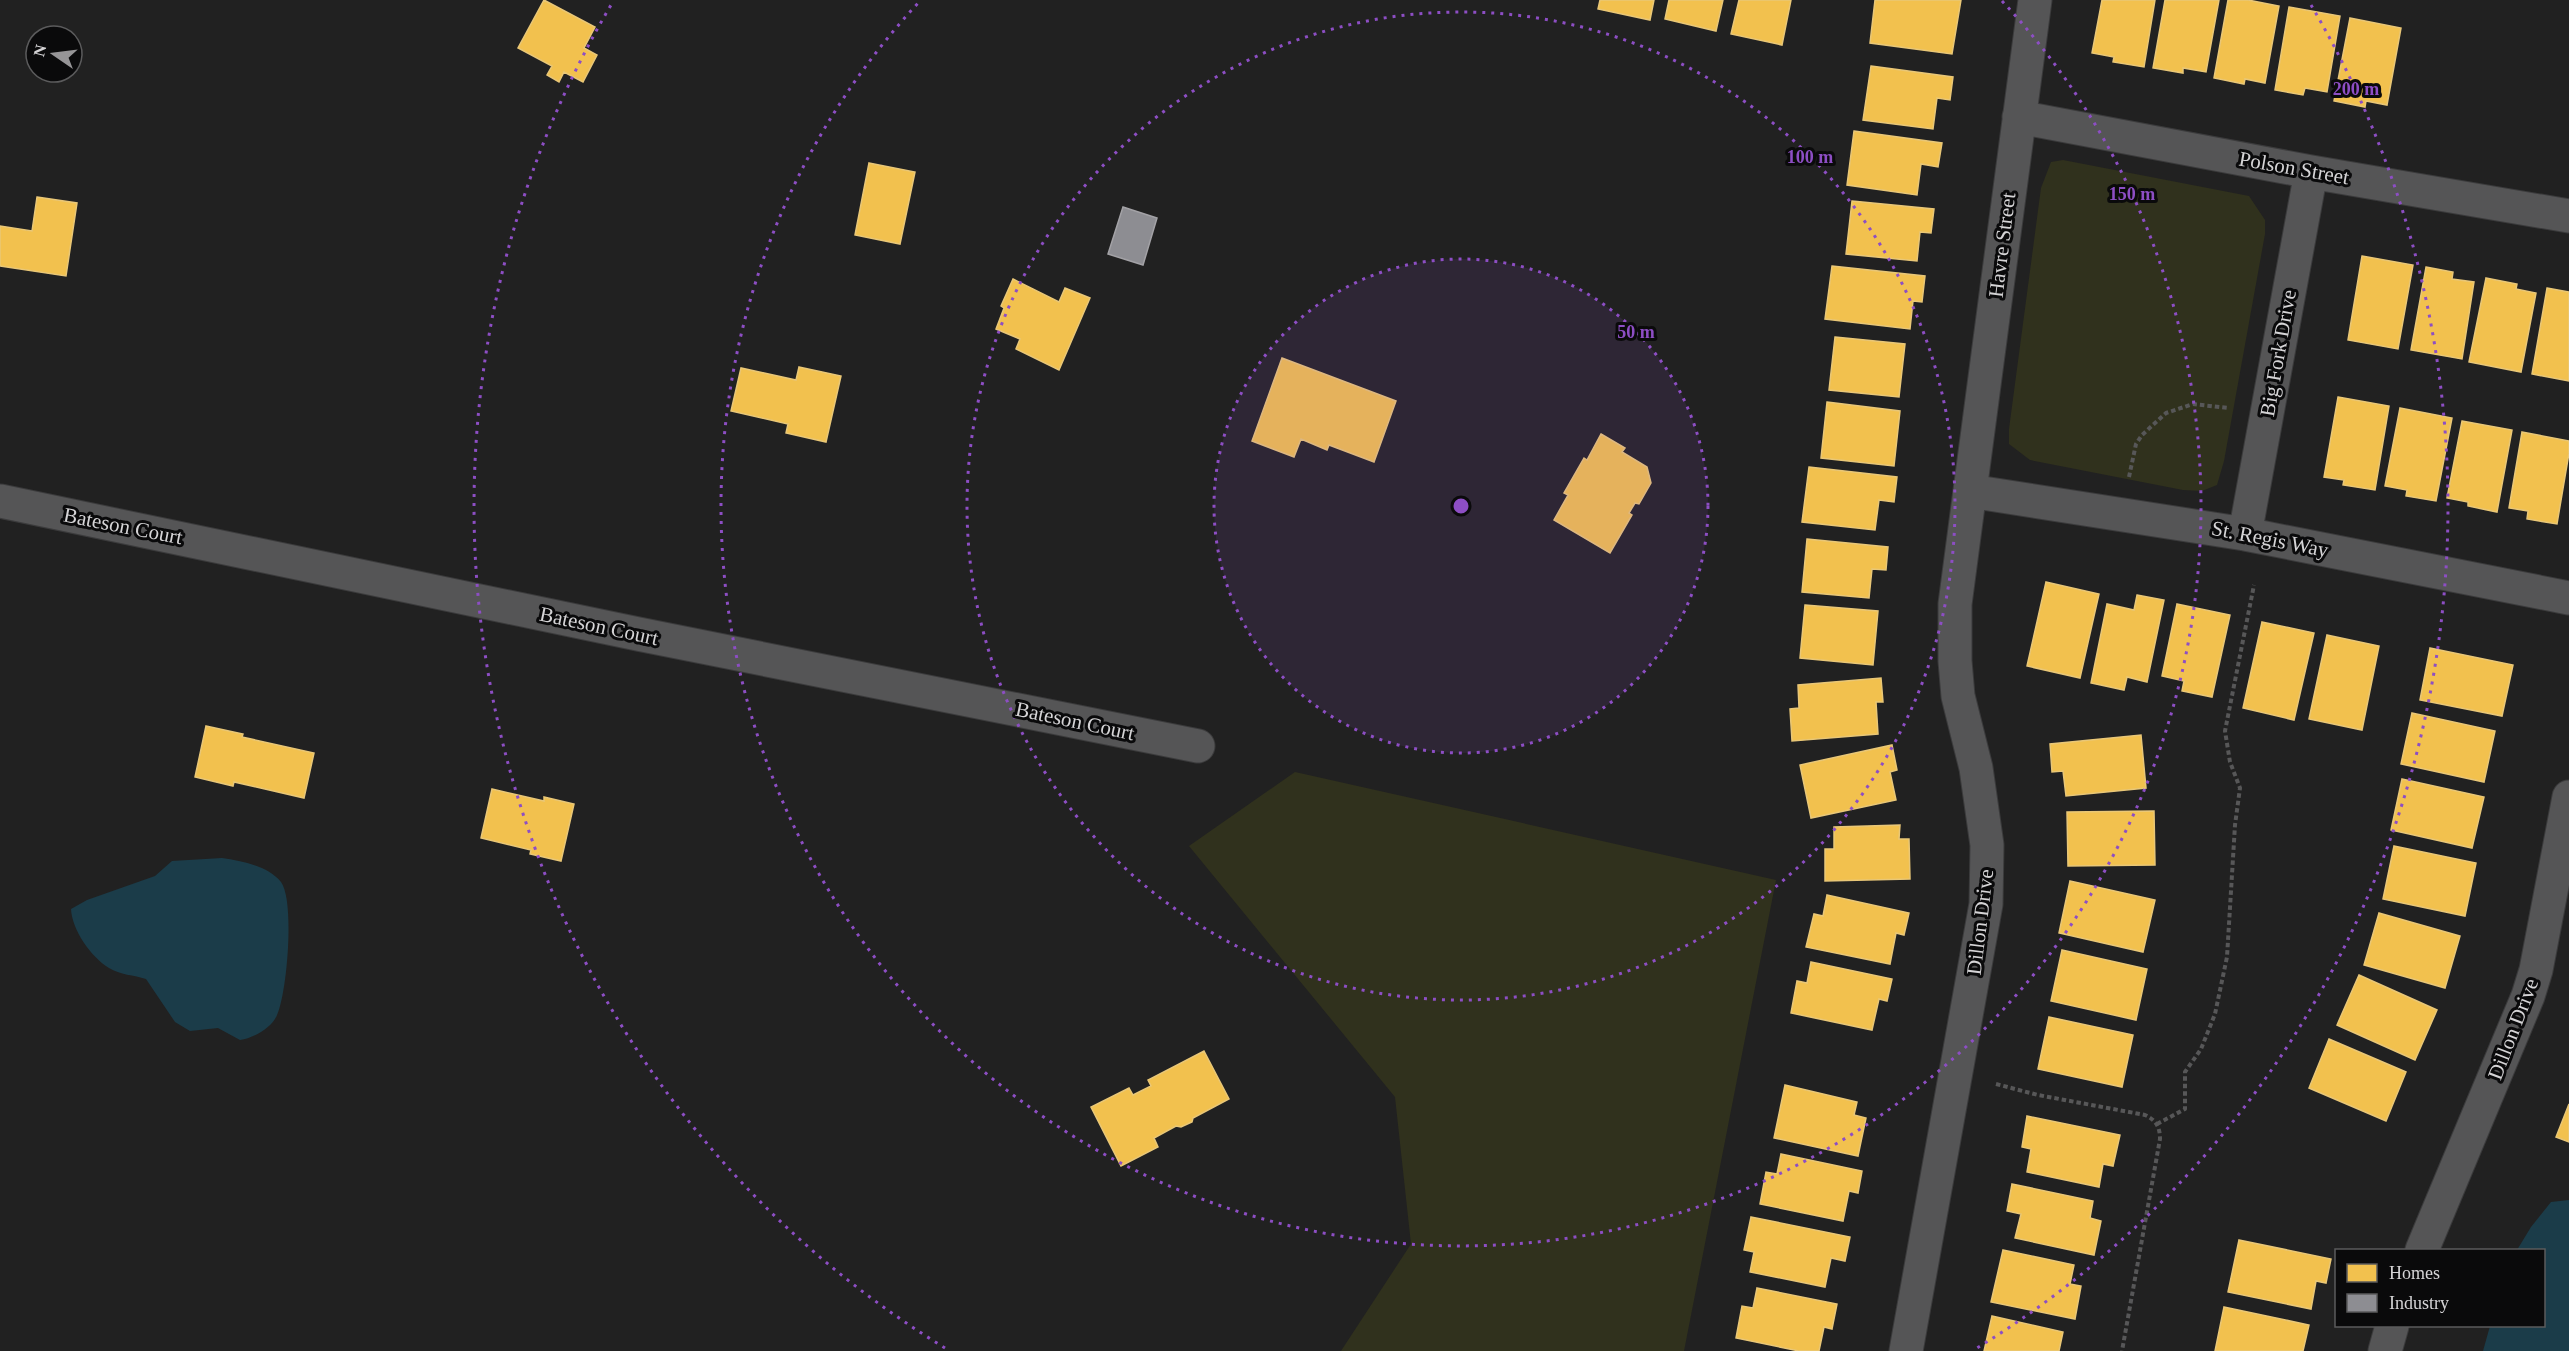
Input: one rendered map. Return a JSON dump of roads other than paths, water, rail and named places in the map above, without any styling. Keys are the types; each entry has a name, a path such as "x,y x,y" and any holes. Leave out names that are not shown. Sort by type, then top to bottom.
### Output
{"street":[{"name":"Havre Street","path":"1970,491 2035,0"},
{"name":"Polson Street","path":"2019,117 2311,172 2569,216"},
{"name":"Big Fork Drive","path":"2245,534 2311,172"},
{"name":"St. Regis Way","path":"1970,491 2245,534 2569,598"},
{"name":"Dillon Drive","path":"1906,1351 1986,904 1988,855 1983,807 1958,696 1954,661 1955,604 1970,491"},
{"name":"Bateson Court","path":"0,501 638,634 1198,746"},
{"name":"Dillon Drive","path":"2423,1249 2528,996 2538,960 2569,796"},
{"path":"2385,1351 2392,1327"}],"water":[{"path":"222,858 254,865 276,876 285,892 288,908 288,947 284,988 277,1015 275,1020 262,1032 240,1040 218,1028 190,1031 175,1022 146,979 113,970 89,950 75,926 71,909 87,900 155,876 172,861"},
{"path":"2569,1200 2569,1351 2483,1351 2490,1327 2545,1327 2545,1249 2518,1249 2531,1227 2551,1202"}]}
